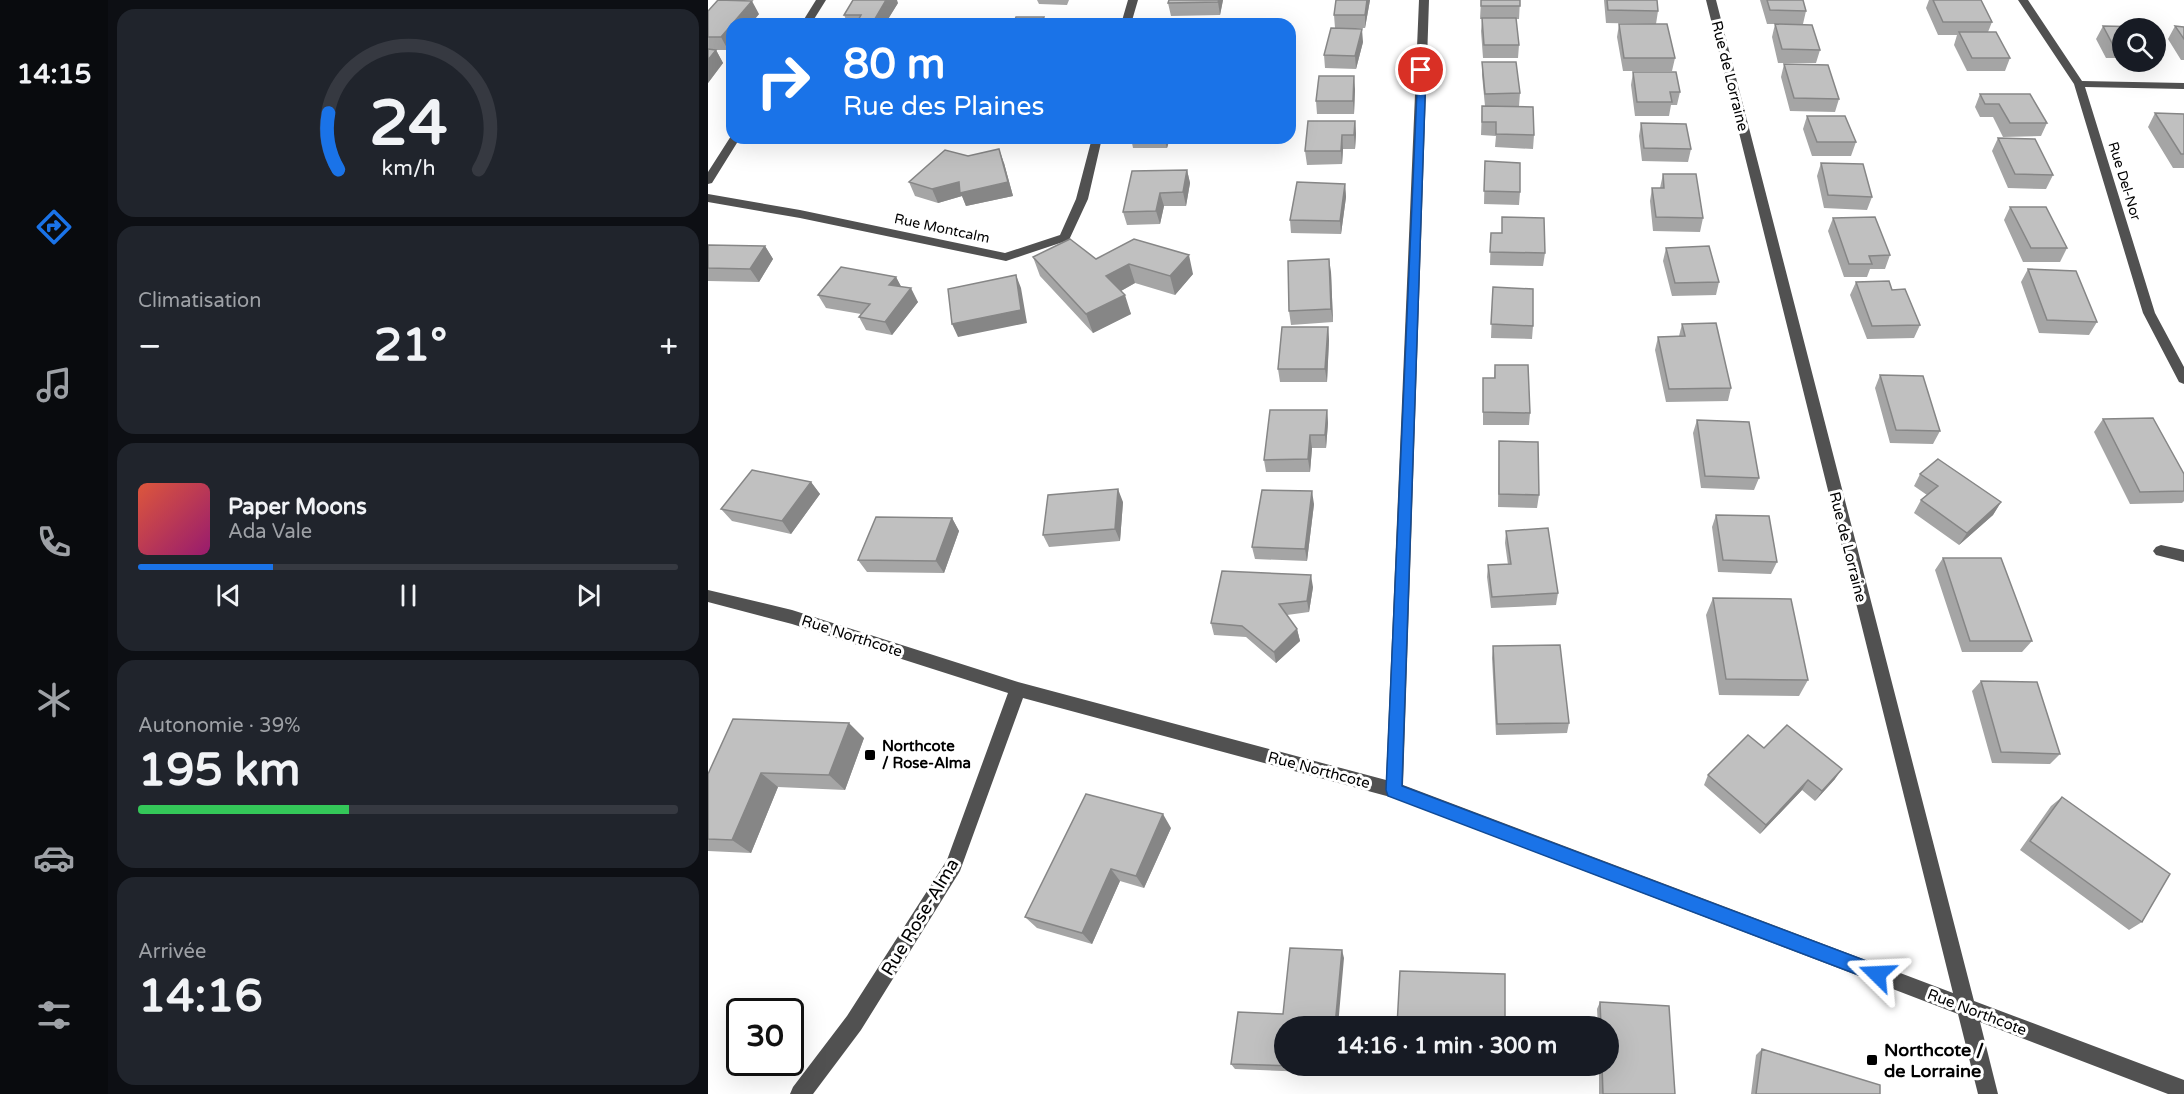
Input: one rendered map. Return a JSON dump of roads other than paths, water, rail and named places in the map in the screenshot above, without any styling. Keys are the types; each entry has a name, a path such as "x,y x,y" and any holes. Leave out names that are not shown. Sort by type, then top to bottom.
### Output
{"street":[{"path":"810,18 821,0"},
{"path":"1128,18 1132,0"},
{"path":"1394,790 1424,0"},
{"name":"Rue de Lorraine","path":"1711,0 1964,1007 1988,1094"},
{"name":"Rue Del-Nor","path":"2023,0 2079,84 2149,313 2184,379"},
{"path":"2079,84 2184,86"},
{"path":"708,181 731,144"},
{"name":"Rue Montcalm","path":"708,198 800,214 1006,257 1065,237 1082,199 1096,144"},
{"path":"2161,551 2184,556"},
{"name":"Rue Northcote","path":"708,596 792,617 1018,689 1394,790 2184,1090"},
{"name":"Rue Rose-Alma","path":"800,1094 854,1023 954,865 1018,689"}],"place":[{"name":"Northcote / Rose-Alma","path":"870,755"},
{"name":"Northcote / de Lorraine","path":"1872,1060"}]}
